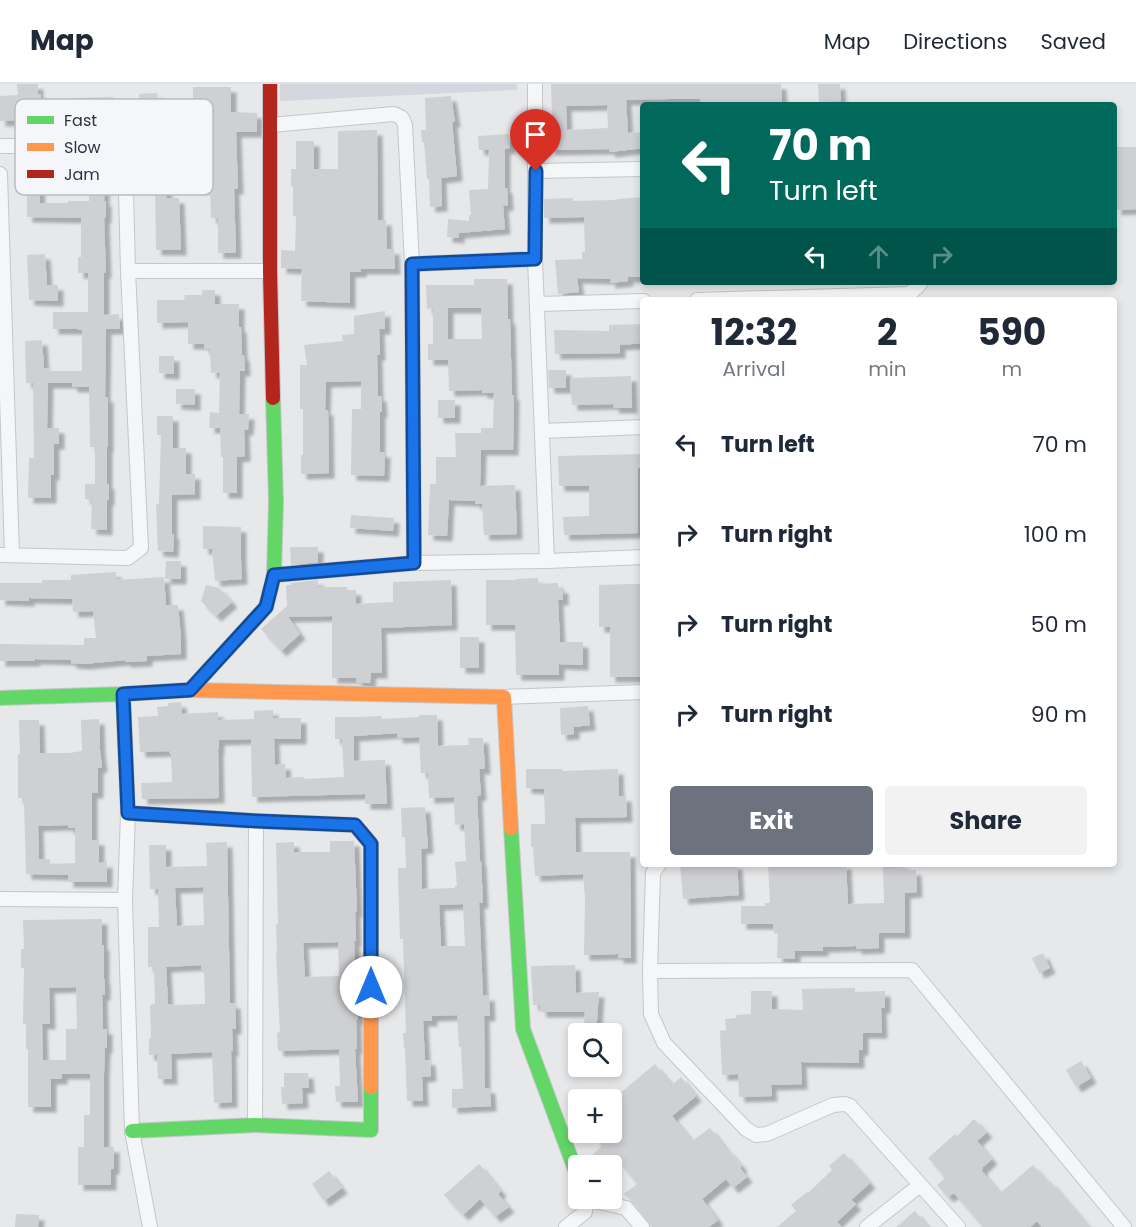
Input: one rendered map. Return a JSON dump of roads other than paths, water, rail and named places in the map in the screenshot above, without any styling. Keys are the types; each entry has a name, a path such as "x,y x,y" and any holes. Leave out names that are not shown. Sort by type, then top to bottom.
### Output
{"street":[{"path":"190,690 266,607 274,575 276,501 270,271 270,84"},
{"path":"535,84 535,259 547,561"},
{"path":"271,125 394,114 402,118 405,125 412,264 414,563"},
{"path":"536,171 640,169"},
{"path":"0,174 6,555 128,558 141,548 125,195"},
{"path":"412,264 535,259"},
{"path":"128,271 270,271"},
{"path":"804,297 909,294 919,285"},
{"path":"538,304 640,302"},
{"path":"543,431 640,427"},
{"path":"274,575 414,563 640,557"},
{"path":"0,698 190,690 504,697 640,692"},
{"path":"123,694 128,813 125,900 132,1131 150,1227"},
{"path":"504,697 523,1029 570,1155"},
{"path":"128,813 355,825 371,844 371,1130 255,1125 132,1131"},
{"path":"255,1125 256,821"},
{"path":"657,867 653,873 651,1014 664,1043 750,1133 767,1134 833,1105 845,1104 855,1110 958,1227"},
{"path":"0,899 125,900"},
{"path":"650,970 912,970 1124,1227"},
{"path":"867,1227 920,1185"},
{"path":"622,1207 626,1208 642,1227"},
{"path":"567,1227 585,1212 585,1209"}]}
